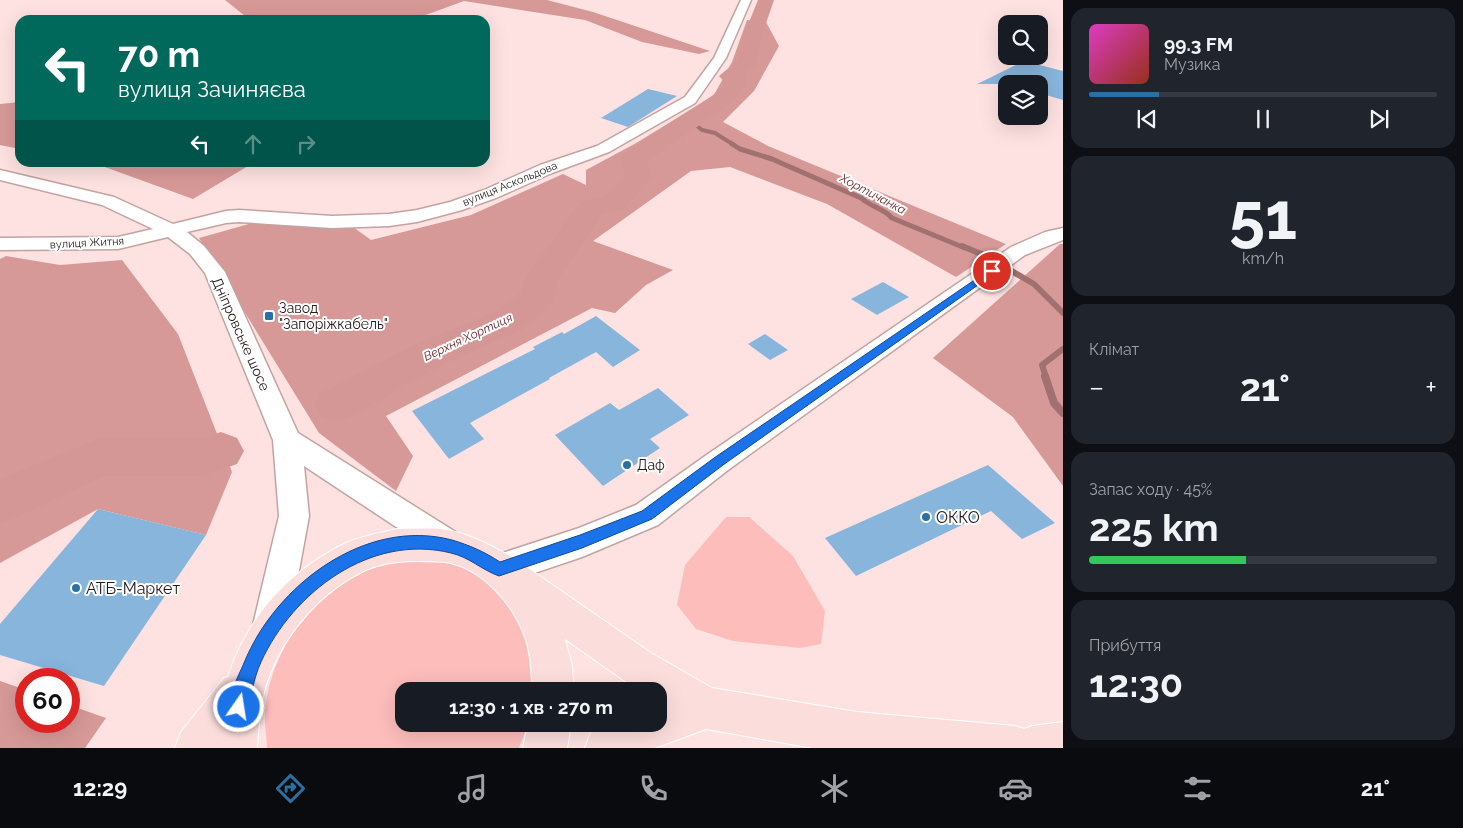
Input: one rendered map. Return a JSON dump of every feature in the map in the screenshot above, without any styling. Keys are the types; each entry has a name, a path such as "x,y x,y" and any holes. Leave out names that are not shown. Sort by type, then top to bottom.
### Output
{"main road":[{"path":"236,748 235,726 242,688 254,657 270,630 291,603 315,580 341,563 369,551 397,544 424,542 451,546 476,555 499,569 637,668 706,708 857,734 1015,748"},
{"path":"499,569 519,588 535,612 547,640 553,682"},
{"path":"196,748 242,688"},
{"path":"607,748 656,725 706,708"},
{"path":"545,748 548,732"},
{"path":"1032,748 1063,744"}],"street":[{"name":"вулиця Аскольдова","path":"173,231 220,218 239,216 332,222 389,220 417,216 456,206 490,194 546,169 603,149 687,103 718,63 746,0"},
{"name":"Дніпровське шосе","path":"0,175 108,201 173,231 197,250 215,272 287,440 294,516 270,630"},
{"name":"вулиця Житня","path":"0,244 118,243 173,231"},
{"path":"499,569 582,542 647,515 718,462 1018,251 1052,236 1063,234"},
{"path":"287,440 451,546"}],"shaded area":[{"path":"225,0 547,0 593,12 710,51 699,54 642,42 585,20 464,1 426,15 244,15"},
{"path":"747,20 766,22 779,46 754,91 723,122 768,146 1006,244 956,277 827,204 730,167 691,171 593,241 673,270 646,285 615,313 592,308 386,416 413,456 396,491 319,433 199,238 270,218 346,222 371,240 471,215 563,174 586,185 586,170 638,142 714,95 732,62"},
{"path":"15,102 15,148 0,145 0,104"},
{"path":"105,167 246,167 193,199"},
{"path":"1060,244 1063,244 1063,486 1013,417 933,358"},
{"path":"6,256 60,265 122,260 178,334 232,472 206,535 98,509 0,563 0,259"},
{"path":"726,517 749,517 793,556 825,611 821,644 800,648 733,641 696,629 677,605 685,565"},
{"path":"401,559 430,559 461,565 474,572 499,592 510,605 526,632 531,651 533,682 395,682 395,732 525,732 519,748 267,748 265,721 267,699 280,657 291,636 319,601 336,586 354,575"},
{"path":"0,681 15,686 15,733 80,733 80,709 106,718 85,748 0,748"}],"building":[{"path":"1016,65 1040,65 1063,71 1063,100 1048,96 1048,75 998,75 998,84 977,84"},
{"path":"648,89 677,96 628,127 601,118"},
{"path":"883,282 909,297 877,315 851,299"},
{"path":"596,316 640,350 613,367 596,352 470,423 484,439 449,459 412,411 535,349 533,347 562,332 564,334"},
{"path":"765,334 788,350 770,360 748,344"},
{"path":"658,388 689,415 650,439 660,448 603,486 555,435 610,403 619,410"},
{"name":"ОККО","path":"988,465 1055,523 1022,539 991,511 856,576 825,538"},
{"path":"98,509 206,535 104,686 80,679 80,668 44,668 0,655 0,624"}],"waterway":[{"name":"Верхня Хортиця","path":"347,400 336,405 428,355 510,320 536,298 542,278 591,208 615,202 639,177 633,159 720,101 737,83 730,76 746,64 754,32 766,0"},
{"name":"Хортичанка","path":"691,121 702,130 715,133 734,145"},
{"name":"Хортичанка","path":"732,144 740,149 772,159 861,198 892,218 965,248"},
{"name":"Хортичанка","path":"962,246 986,256 1034,284 1063,313"},
{"name":"Хортичанка","path":"1046,377 1042,365 1063,349"},
{"name":"Хортичанка","path":"1045,376 1054,403 1063,413"},
{"name":"Верхня Хортиця","path":"0,502 99,457 203,457 221,451"}],"place":[{"name":"Завод \"Запоріжкабель\"","path":"269,316"},
{"name":"Даф","path":"627,465"},
{"name":"ОККО","path":"926,517"},
{"name":"АТБ-Маркет","path":"76,588"}],"route":[{"path":"239,707 242,688 254,657 270,630 291,603 315,580 341,563 369,551 397,544 424,542 451,546 476,555 499,569 582,542 647,515 718,462 992,271"}]}
